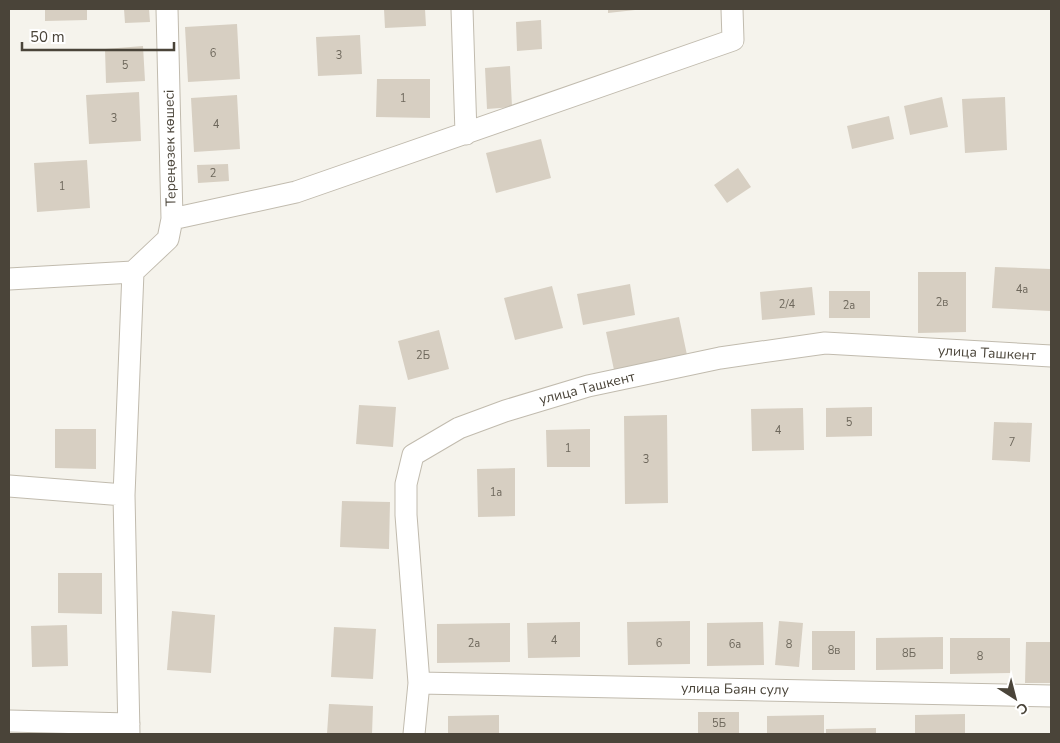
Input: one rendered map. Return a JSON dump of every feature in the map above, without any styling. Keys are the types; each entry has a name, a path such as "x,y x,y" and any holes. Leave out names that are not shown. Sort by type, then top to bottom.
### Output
{"street":[{"name":"Тереңөзек көшесі","path":"133,272 168,239 172,219 166,9"},
{"path":"462,9 466,134"},
{"path":"172,219 296,192 733,40 732,9"},
{"path":"9,279 133,272 124,496 129,729 9,721"},
{"name":"улица Ташкент","path":"414,734 419,683 406,515 406,484 413,455 459,428 505,410 588,386 720,358 825,343 1051,356"},
{"path":"9,486 124,496"},
{"name":"улица Баян сулу","path":"419,683 1051,696"}],"building":[{"path":"45,9 87,9 87,20 45,21"},
{"path":"124,9 149,9 150,22 125,23"},
{"path":"384,9 425,9 426,26 385,28"},
{"path":"608,9 635,9 635,10 608,13"},
{"path":"541,20 542,49 517,51 516,22"},
{"path":"237,24 240,79 188,82 185,27"},
{"path":"360,35 362,74 318,76 316,37"},
{"path":"143,46 145,81 106,83 105,49"},
{"path":"510,66 512,107 487,109 485,68"},
{"path":"377,79 430,79 430,118 376,117"},
{"path":"139,92 141,141 89,144 86,95"},
{"path":"237,95 240,149 194,152 191,98"},
{"path":"942,97 948,127 910,135 904,106"},
{"path":"1005,97 1007,150 965,153 962,99"},
{"path":"889,116 894,139 852,149 847,126"},
{"path":"541,139 551,178 496,193 486,153"},
{"path":"87,160 90,208 37,212 34,163"},
{"path":"228,164 229,181 198,183 197,165"},
{"path":"738,168 751,187 727,203 714,185"},
{"path":"995,267 1051,269 1051,311 992,308"},
{"path":"918,272 966,272 966,332 918,333"},
{"path":"630,284 635,315 583,325 577,294"},
{"path":"552,286 563,328 515,340 504,298"},
{"path":"812,287 815,315 762,320 760,292"},
{"path":"829,291 870,291 870,318 829,318"},
{"path":"679,317 687,355 614,370 606,332"},
{"path":"439,330 449,369 408,380 398,341"},
{"path":"359,405 396,407 393,447 356,444"},
{"path":"872,407 872,436 826,437 826,408"},
{"path":"803,408 804,450 752,451 751,409"},
{"path":"667,415 668,503 625,504 624,416"},
{"path":"994,422 1032,423 1030,462 992,460"},
{"path":"55,429 96,429 96,469 55,468"},
{"path":"590,429 590,467 547,467 546,430"},
{"path":"515,468 515,516 478,517 477,469"},
{"path":"342,501 390,502 389,549 340,547"},
{"path":"58,573 102,573 102,614 58,613"},
{"path":"172,611 215,615 211,673 167,670"},
{"path":"690,621 690,664 628,665 627,622"},
{"path":"779,621 803,623 799,667 775,665"},
{"path":"580,622 580,657 528,658 527,623"},
{"path":"763,622 764,665 707,666 707,623"},
{"path":"510,623 510,662 437,663 437,624"},
{"path":"67,625 68,666 32,667 31,626"},
{"path":"334,627 376,629 373,679 331,677"},
{"path":"812,631 855,631 855,670 812,670"},
{"path":"943,637 943,669 876,670 876,638"},
{"path":"950,638 1010,638 1010,673 950,674"},
{"path":"1026,642 1051,642 1051,683 1025,683"},
{"path":"329,704 373,706 372,734 327,734"},
{"path":"698,712 739,712 739,734 698,734"},
{"path":"965,714 965,734 915,734 915,715"},
{"path":"499,715 499,734 448,734 448,716"},
{"path":"824,715 824,734 767,734 767,716"},
{"path":"876,728 876,734 826,734 826,729"}]}
